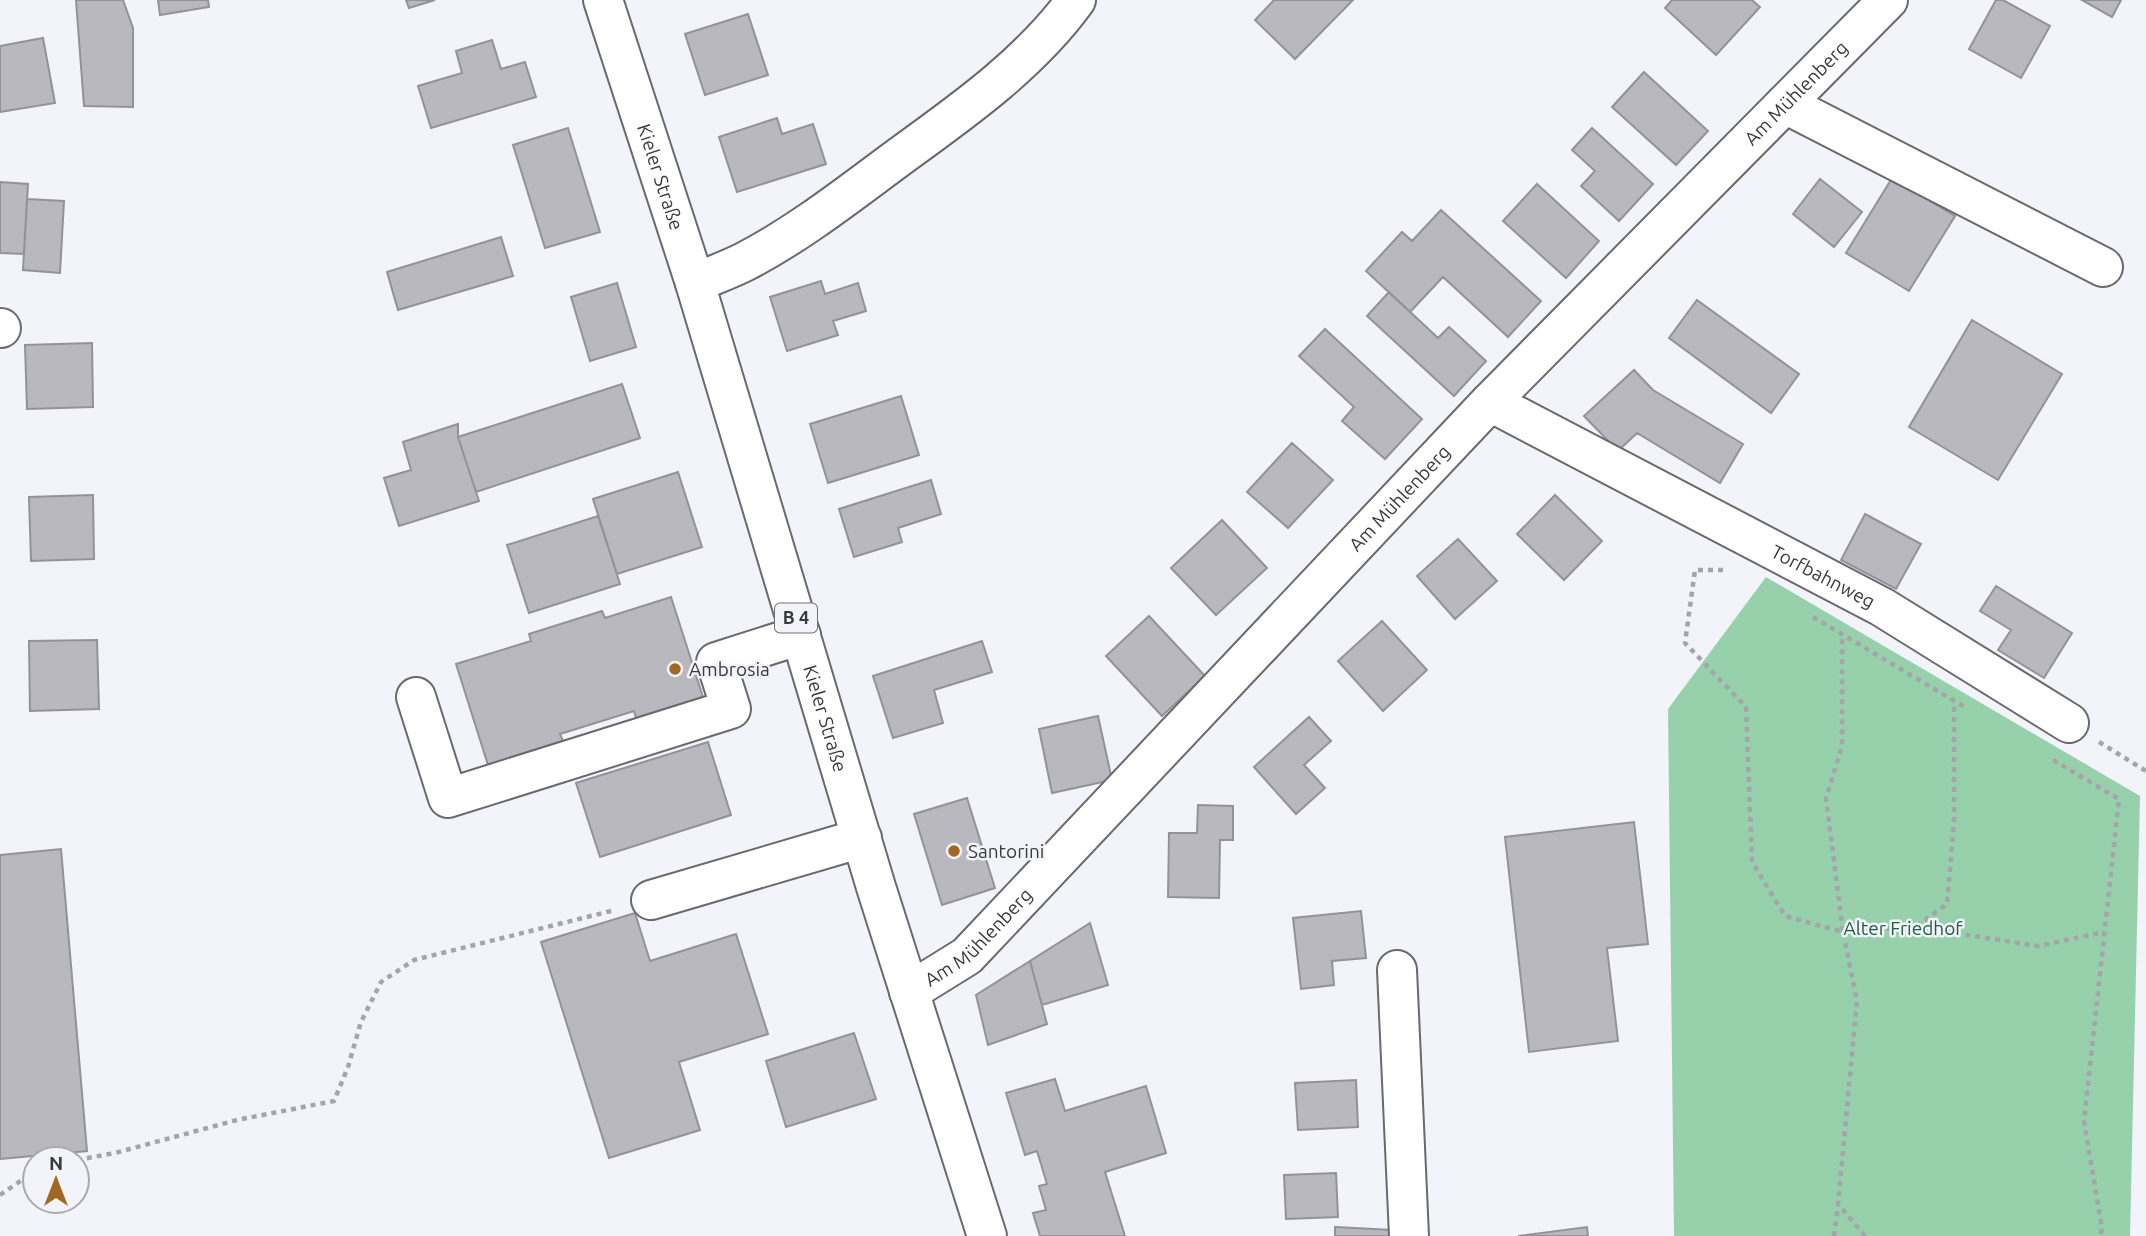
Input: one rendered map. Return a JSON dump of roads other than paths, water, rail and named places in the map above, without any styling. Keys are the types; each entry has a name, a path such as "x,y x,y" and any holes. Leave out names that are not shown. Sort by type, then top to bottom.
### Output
{"street":[{"name":"Kieler Straße","path":"603,0 695,283 909,992 987,1236"},
{"path":"695,283 743,262 807,224 933,132 1007,74 1076,0"},
{"name":"Am Mühlenberg","path":"909,992 967,956 1490,402 1888,0"},
{"path":"1785,104 2103,268"},
{"name":"Torfbahnweg","path":"1490,402 1882,607 2068,723"},
{"path":"416,697 448,798 731,709 716,662 801,635"},
{"path":"651,901 862,838"},
{"path":"1396,970 1409,1236"}],"place":[{"name":"Ambrosia","path":"675,669"},
{"name":"Santorini","path":"954,851"}],"park label":[{"name":"Alter Friedhof","path":"1903,928"}]}
